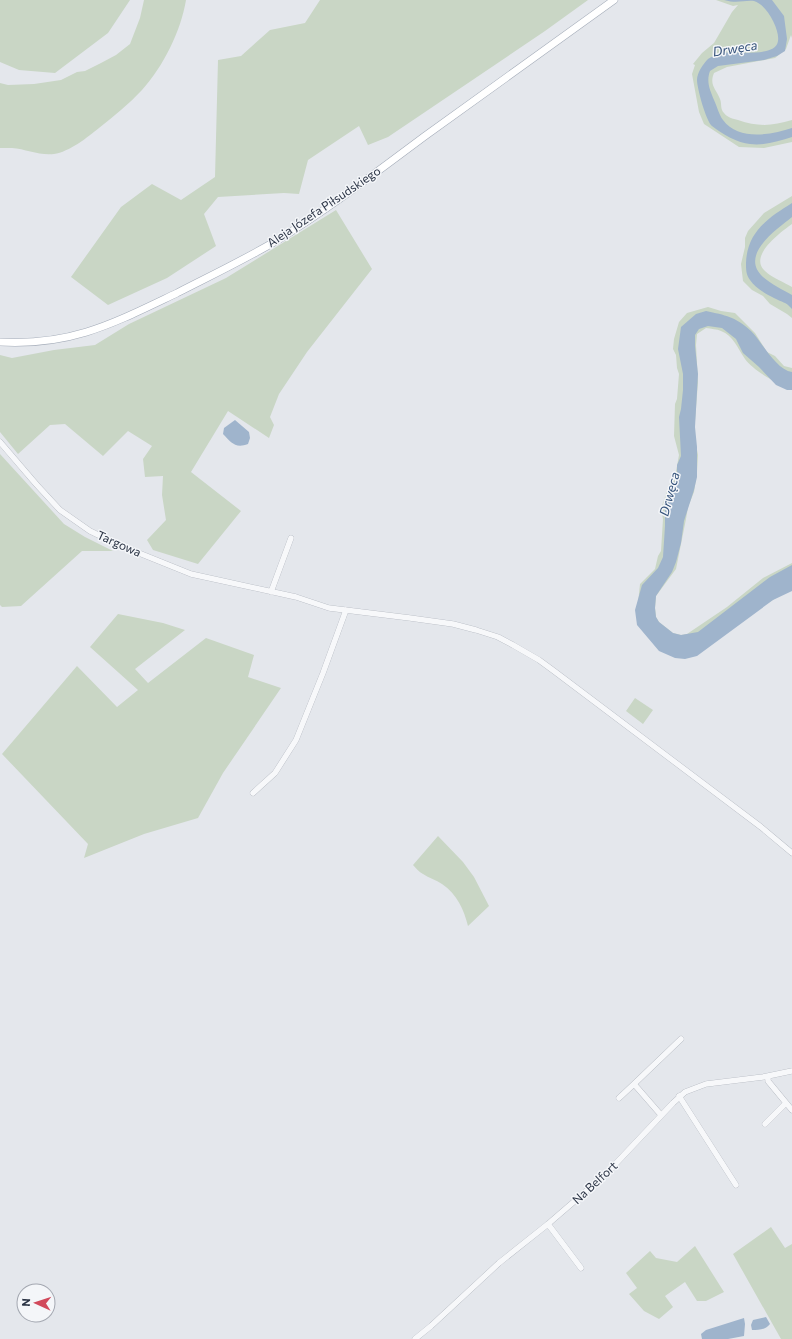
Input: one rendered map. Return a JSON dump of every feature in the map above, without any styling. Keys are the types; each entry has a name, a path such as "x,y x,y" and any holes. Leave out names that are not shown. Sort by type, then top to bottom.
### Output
{"main road":[{"name":"Aleja Józefa Piłsudskiego","path":"0,342 44,341 70,337 95,330 130,315 257,252 317,214 614,0"}],"street":[{"name":"Targowa","path":"0,442 47,497 75,521 104,539 191,574 296,597 329,608 453,624 498,638 525,651 761,827 792,853"},
{"path":"271,592 291,538"},
{"path":"253,793 275,772 296,740 346,610"},
{"path":"619,1098 681,1039"},
{"name":"Na Belfort","path":"415,1339 499,1263 548,1224 606,1174 679,1096 690,1089 706,1084 768,1076 792,1071"},
{"path":"768,1076 768,1081 792,1110"},
{"path":"634,1084 661,1115"},
{"path":"679,1096 736,1185"},
{"path":"765,1124 786,1103"},
{"path":"548,1224 581,1268"}],"green space":[{"path":"0,0 130,0 108,33 55,73 19,70 0,62"},
{"path":"144,0 186,0 180,24 170,48 157,71 142,90 121,110 89,136 78,144 60,153 49,154 12,148 0,148 0,83 8,85 34,84 61,80 77,72 85,71 116,55 130,44 140,18"},
{"path":"320,0 588,0 545,31 388,137 368,145 359,126 308,160 299,194 284,193 218,197 204,214 216,246 167,278 108,305 71,277 121,207 152,184 181,200 215,177 218,60 241,56 270,30 305,23"},
{"path":"716,0 792,0 792,38 791,35 786,49 775,58 727,67 714,73 712,81 720,99 722,110 727,116 759,125 778,124 792,120 792,142 764,148 739,147 704,124 699,112 692,74 695,65 693,64 702,53 714,43 732,12 738,5 733,6"},
{"path":"792,196 792,224 774,238 760,258 761,265 765,271 792,287 792,318 770,304 763,296 752,290 743,281 741,264 745,247 745,238 748,231 764,213"},
{"path":"336,210 372,269 307,352 279,394 270,417 274,425 269,438 228,411 191,472 241,511 198,564 153,550 147,540 166,520 162,495 163,476 145,477 143,459 152,446 128,431 103,456 65,424 50,425 18,454 0,432 0,355 12,358 54,350 95,345 129,324 226,278"},
{"path":"708,307 735,313 755,333 767,352 775,356 784,366 792,368 792,387 773,381 754,368 745,359 732,339 725,333 706,328 697,334 696,345 698,382 694,434 698,455 697,472 694,492 688,507 676,569 656,596 656,617 659,622 673,633 681,635 687,634 727,607 763,578 792,563 792,588 687,654 638,603 640,584 655,569 658,556 661,551 663,519 661,509 669,485 675,477 679,455 674,436 675,404 677,399 679,374 676,355 673,349 674,339 679,322 687,313"},
{"path":"0,454 64,524 85,537 113,551 82,551 21,606 2,607 0,605"},
{"path":"118,614 163,623 185,630 135,669 148,683 206,638 254,655 248,677 281,688 223,773 198,818 144,834 84,858 88,844 2,754 77,666 117,707 138,690 90,647"},
{"path":"635,698 653,710 643,724 626,711"},
{"path":"438,836 463,862 474,877 489,906 468,926 462,908 456,897 442,884 422,873 413,865"},
{"path":"771,1227 785,1248 792,1244 792,1339 781,1339 733,1254"},
{"path":"695,1246 724,1292 706,1301 697,1301 685,1282 665,1296 673,1307 659,1319 644,1311 629,1294 637,1288 626,1273 650,1251 656,1258 677,1262"}],"water":[{"path":"724,0 772,0 784,16 787,39 785,51 777,56 764,60 718,66 710,71 708,79 709,86 720,116 729,127 746,134 774,133 792,128 792,137 766,144 745,143 725,135 712,126 707,118 698,90 697,80 699,72 706,61 711,57 722,53 763,52 776,46 778,41 777,30 771,18 759,3 754,1 733,2"},
{"path":"792,203 792,217 769,236 762,244 757,252 755,260 757,269 763,277 792,295 792,309 786,303 768,295 752,283 746,270 746,263 750,243 760,227 775,214"},
{"path":"706,311 730,317 746,326 780,366 792,372 792,390 787,390 776,385 743,353 736,339 722,328 708,326 699,329 695,335 698,374 695,427 697,477 684,521 681,543 676,562 672,572 656,596 656,617 659,622 673,633 681,635 698,632 770,577 792,565 792,591 773,600 697,656 685,659 675,658 659,651 637,625 635,610 642,585 658,568 663,557 665,510 677,477 677,465 681,456 679,417 683,390 683,374 678,349 681,327 696,314"},
{"path":"235,420 249,432 250,438 248,444 240,446 236,445 223,434 224,428"},
{"path":"766,1317 770,1324 768,1326 762,1329 752,1330 751,1325 753,1320"},
{"path":"744,1318 744,1336 728,1339 702,1339 701,1334 706,1330"}],"water label":[{"name":"Drwęca","path":"735,48"},
{"name":"Drwęca","path":"669,494"}]}
